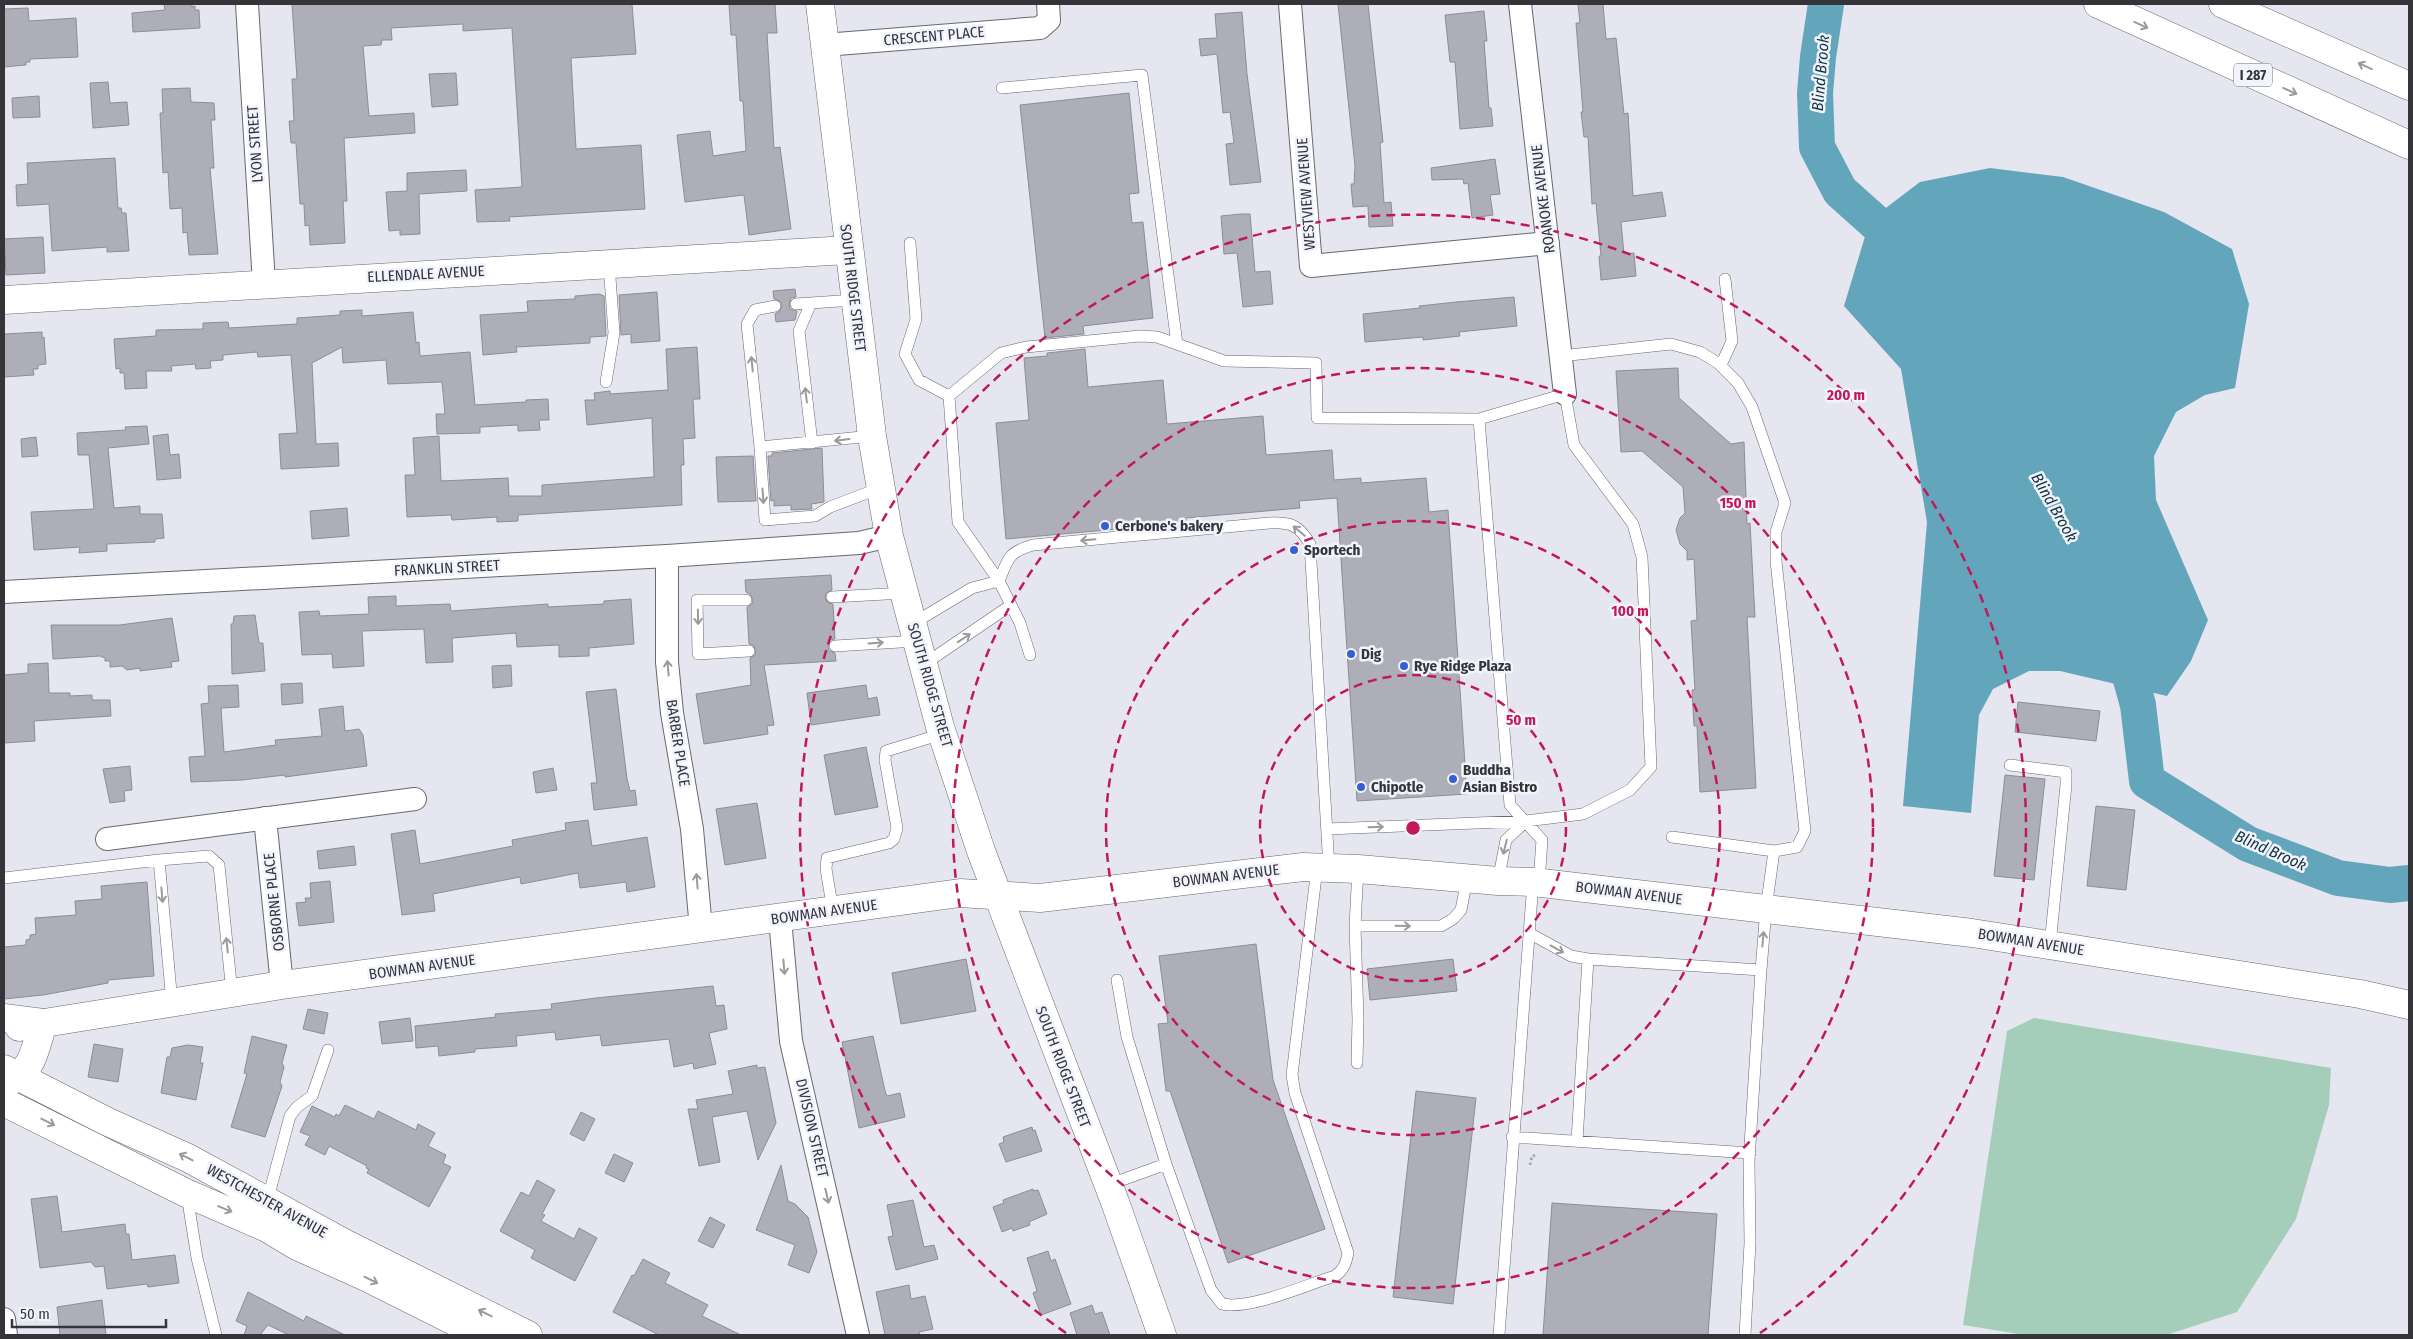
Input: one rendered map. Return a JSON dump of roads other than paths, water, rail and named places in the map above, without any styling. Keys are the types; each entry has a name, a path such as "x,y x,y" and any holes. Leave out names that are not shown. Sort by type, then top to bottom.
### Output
{"main road":[{"name":"SOUTH RIDGE STREET","path":"820,4 854,300 872,436 889,536 942,734 981,851 1014,944 1108,1185 1162,1335"},
{"name":"I 287","path":"2098,4 2409,145"},
{"path":"2223,4 2409,86"},
{"name":"ELLENDALE AVENUE","path":"4,300 848,250"},
{"name":"BOWMAN AVENUE","path":"4,1031 43,1023 282,985 701,930 960,893 1040,898 1256,872 1323,868 1358,869 1498,882 1536,882 1972,933 2360,994 2409,1005"},
{"path":"4,1018 43,1023 30,1064 9,1077"},
{"name":"WESTCHESTER AVENUE","path":"9,1077 188,1158 369,1257 517,1333"},
{"name":"WESTCHESTER AVENUE","path":"4,1102 186,1193 267,1228 297,1246 366,1277 482,1335"}],"street":[{"name":"LYON STREET","path":"247,4 264,284"},
{"name":"CRESCENT PLACE","path":"824,45 1040,28 1049,20 1048,4"},
{"name":"WESTVIEW AVENUE","path":"1290,4 1311,266 1548,242"},
{"name":"ROANOKE AVENUE","path":"1520,4 1565,394"},
{"name":"FRANKLIN STREET","path":"4,592 666,556 858,543 889,536"},
{"name":"BARBER PLACE","path":"666,556 667,662 672,713 692,829 701,930"},
{"path":"107,839 415,799"},
{"name":"OSBORNE PLACE","path":"265,818 282,985"},
{"name":"DIVISION STREET","path":"780,919 791,1041 858,1335"},
{"path":"4,1319 6,1335"}],"lane":[{"path":"1002,88 1142,75 1177,344"},
{"path":"910,243 916,319 905,354 919,380 949,396"},
{"path":"606,382 614,333 609,264"},
{"path":"1721,366 1732,341 1725,279"},
{"path":"796,304 854,300"},
{"path":"811,303 799,331 812,443"},
{"path":"774,306 755,310 748,324 765,520 815,516 830,507 880,488"},
{"path":"949,396 1001,353 1026,346 1140,336 1157,337 1224,361 1316,363 1317,418 1479,419 1565,394 1574,446 1633,524 1642,557 1651,768 1630,790 1588,812 1526,821 1327,829"},
{"path":"1561,356 1671,344 1700,352 1721,366 1738,383 1752,407 1785,502 1776,532 1776,561 1805,831 1797,847 1774,851 1672,837"},
{"path":"949,396 958,522 999,581 1020,623 1030,655"},
{"path":"1479,419 1510,805 1542,840 1528,933 1498,1335"},
{"path":"760,447 872,436"},
{"path":"999,581 1007,560 1017,549 1033,545 1286,522 1302,531 1310,544 1327,829 1323,868 1292,1075 1295,1092 1348,1252 1347,1263 1342,1271 1335,1276 1234,1307 1222,1304 1211,1290 1166,1164 1127,1037 1117,980"},
{"path":"918,644 972,588 999,581"},
{"path":"832,596 904,593"},
{"path":"746,600 698,600 698,654 749,651"},
{"path":"835,646 918,644 1011,605"},
{"path":"833,911 826,869 827,858 889,844 894,838 897,828 885,760 886,751 942,734"},
{"path":"2010,765 2066,772 2050,945"},
{"path":"1498,882 1506,840 1526,821"},
{"path":"1745,1335 1750,1243 1750,1153 1761,970 1766,909 1774,851"},
{"path":"4,878 209,856 219,865 232,994"},
{"path":"158,860 172,1003"},
{"path":"1357,1063 1358,1019 1354,926 1358,869"},
{"path":"1354,926 1441,926 1454,919 1461,910 1467,878"},
{"path":"1528,933 1571,956 1588,959 1761,970"},
{"path":"1577,1141 1588,959"},
{"path":"267,1202 290,1116 297,1107 312,1096 328,1050"},
{"path":"1512,1137 1750,1153"},
{"path":"1108,1185 1166,1164"},
{"path":"186,1193 197,1258 216,1335"}],"water":[{"path":"1990,168 2063,177 2164,212 2232,249 2249,304 2235,388 2205,395 2176,412 2154,456 2156,500 2208,620 2191,661 2167,696 2060,671 2029,671 1993,689 1979,715 1971,813 1903,806 1927,522 1901,369 1844,306 1870,220 1920,182"}],"waterway":[{"name":"Blind Brook","path":"1826,4 1815,93 1817,147 1840,191 1887,233 1900,257"},
{"name":"Blind Brook","path":"2120,640 2138,705 2147,781 2248,844 2338,878 2390,885 2409,883"}],"place":[{"name":"Cerbone's bakery","path":"1105,526"},
{"name":"Sportech","path":"1294,550"},
{"name":"Dig","path":"1351,654"},
{"name":"Rye Ridge Plaza","path":"1404,666"},
{"name":"Buddha Asian Bistro","path":"1453,779"},
{"name":"Chipotle","path":"1361,787"}]}
